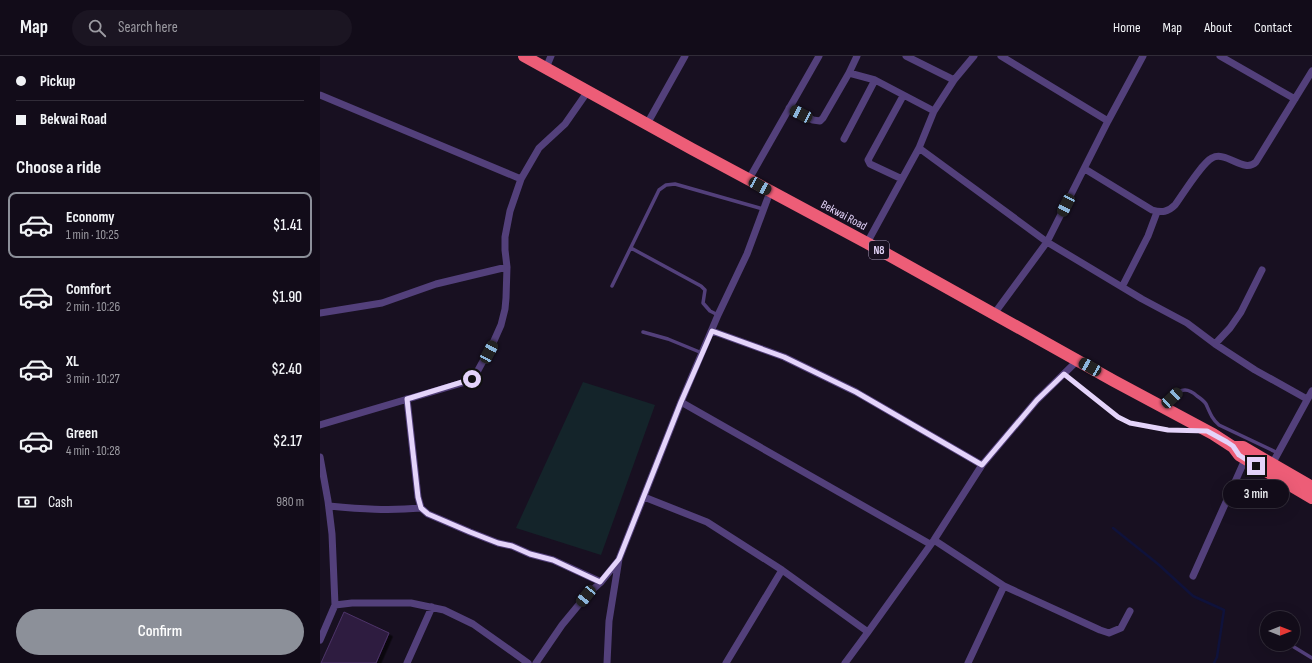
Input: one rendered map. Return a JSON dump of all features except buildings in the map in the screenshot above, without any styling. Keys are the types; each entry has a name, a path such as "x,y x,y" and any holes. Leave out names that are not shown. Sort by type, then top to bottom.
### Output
{"highway":[{"name":"Bekwai Road","path":"524,56 1167,409 1213,430 1233,446 1239,455 1247,455 1269,468 1312,498"},
{"name":"Bekwai Road","path":"1269,468 1312,487"}],"street":[{"path":"546,68 551,56"},
{"path":"647,124 685,56"},
{"path":"749,180 819,56"},
{"path":"790,108 813,120 820,120 823,118 849,74 857,56"},
{"path":"906,56 954,80"},
{"path":"867,243 919,148 934,111 954,80 974,56"},
{"path":"1001,56 1108,121"},
{"path":"994,314 1047,242 1108,121 1143,56"},
{"path":"1220,56 1295,99"},
{"path":"1085,169 1152,210 1157,212 1166,212 1176,205 1205,164 1213,157 1220,156 1248,165 1254,165 1312,71"},
{"path":"849,74 875,80 934,111"},
{"path":"844,139 875,80"},
{"path":"320,425 462,383 472,379 478,372 493,343 504,315 507,267 505,237 510,211 522,179 538,148 565,124 588,91"},
{"path":"320,95 522,179"},
{"path":"902,179 870,164 868,160 903,96"},
{"path":"919,148 1047,242 1122,287 1187,323 1215,344 1255,370 1307,399"},
{"path":"607,663 609,621 619,559 681,402 718,315 747,254 770,192"},
{"path":"1122,287 1148,236 1157,212"},
{"path":"320,313 382,303 436,284 507,267"},
{"path":"1215,344 1242,312 1262,270"},
{"path":"712,331 784,357 856,392 982,465"},
{"path":"845,663 932,542 982,465 1037,400 1078,360"},
{"path":"1269,468 1312,391"},
{"path":"407,399 418,497 421,508 428,514 470,532 498,543 512,546 530,554 553,560 600,582"},
{"path":"681,402 932,542 1004,586 1100,630 1109,632 1121,628 1130,611"},
{"path":"1193,576 1247,455"},
{"path":"320,457 329,506 332,534 335,605 320,640"},
{"path":"644,497 707,522 782,570 868,632"},
{"path":"329,506 374,510 421,508"},
{"path":"536,663 562,625 619,559"},
{"path":"726,663 782,570"},
{"path":"968,663 1004,586"},
{"path":"335,605 352,603 411,603 444,610 473,624 528,663"},
{"path":"407,663 432,607"}],"lane":[{"path":"612,286 659,190 666,185 675,184 764,209"},
{"path":"631,248 701,286 704,290 703,303 710,311 718,315"},
{"path":"643,332 668,339 702,353"},
{"path":"1064,374 1118,417 1130,423 1168,430 1213,430 1278,453"},
{"path":"1167,409 1172,398 1180,390 1186,389 1194,393 1205,403 1213,420 1213,430"},
{"path":"1300,651 1312,658"}],"shaded area":[{"path":"583,382 655,405 601,555 516,528"}],"waterway":[{"path":"1113,528 1158,564 1193,596 1224,610 1217,657 1214,663"}],"route":[{"path":"472,379 407,399 418,497 421,508 428,514 470,532 498,543 512,546 530,554 553,560 600,582 619,559 681,402 712,331 784,357 856,392 982,465 1037,400 1064,374 1118,417 1130,423 1168,430 1207,431 1233,446 1239,455 1256,466"}]}
